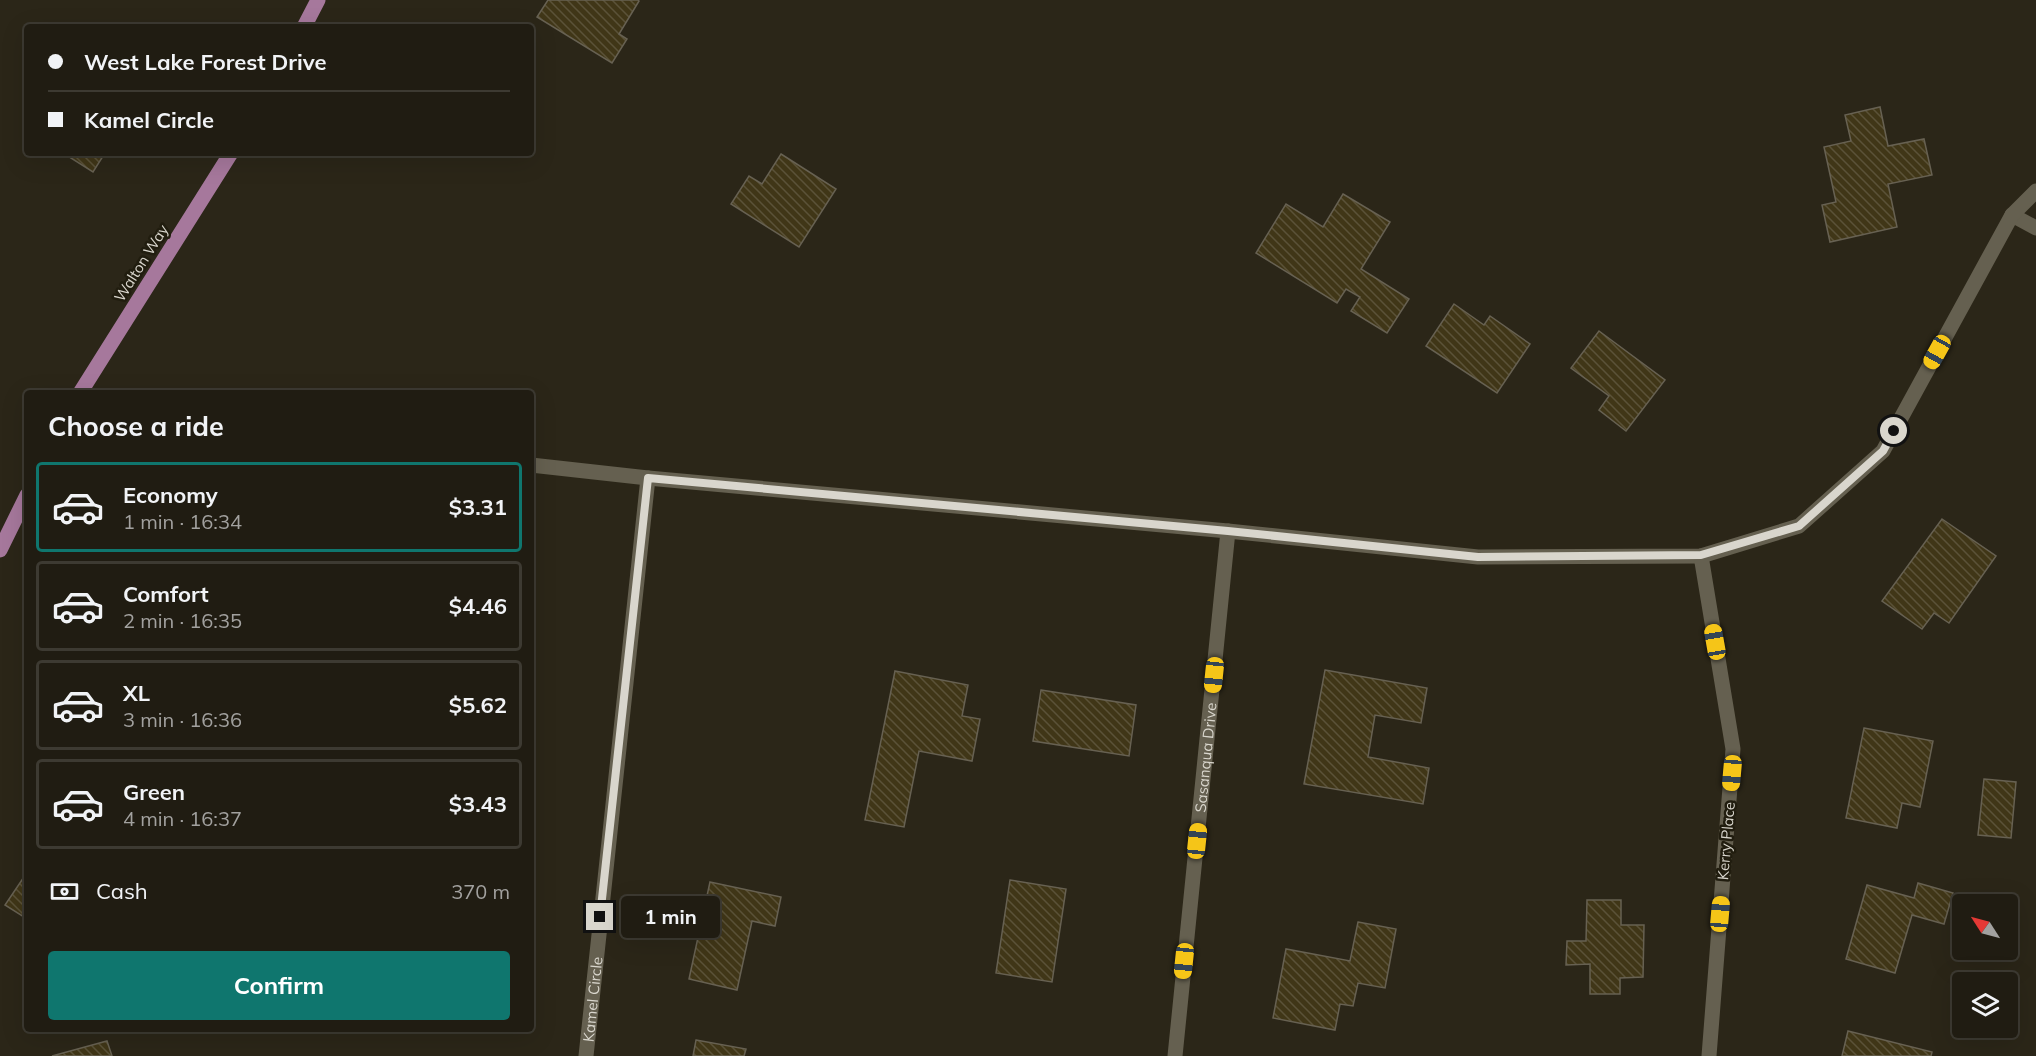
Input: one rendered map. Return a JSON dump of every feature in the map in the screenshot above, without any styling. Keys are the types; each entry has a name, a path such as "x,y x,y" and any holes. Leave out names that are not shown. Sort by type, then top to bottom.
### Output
{"main road":[{"path":"306,24 318,0"},
{"name":"Walton Way","path":"82,390 229,156"},
{"path":"0,550 24,501"}],"street":[{"path":"534,465 1478,557 1701,555 1799,526 1883,451 2012,215 2036,191"},
{"path":"2012,215 2036,228"},
{"name":"Kamel Circle","path":"585,1056 648,478"},
{"name":"Sasanqua Drive","path":"1175,1056 1228,531"},
{"name":"Kerry Place","path":"1701,555 1733,749 1709,1056"}],"building":[{"path":"548,0 639,1 619,34 627,39 612,63 537,17"},
{"path":"1880,107 1888,146 1924,139 1932,175 1888,184 1897,227 1830,242 1822,205 1836,202 1824,147 1851,141 1845,115"},
{"path":"781,154 836,189 799,247 731,204 749,176 762,184"},
{"path":"68,156 103,156 93,172"},
{"path":"1343,194 1390,222 1361,269 1409,299 1387,333 1351,311 1360,297 1346,289 1337,303 1256,253 1286,204 1323,227"},
{"path":"1454,304 1484,325 1490,316 1530,344 1497,393 1426,346"},
{"path":"1599,331 1665,380 1626,431 1599,410 1609,396 1571,368"},
{"path":"1942,519 1996,556 1949,623 1934,613 1922,629 1882,601"},
{"path":"1325,670 1427,688 1421,723 1375,715 1368,757 1429,768 1423,804 1304,784"},
{"path":"895,671 968,685 962,716 980,719 972,761 919,751 904,827 865,820"},
{"path":"1041,690 1136,705 1129,756 1033,741"},
{"path":"1864,728 1933,741 1920,807 1902,803 1897,828 1846,818"},
{"path":"1984,779 2016,782 2011,838 1978,835"},
{"path":"24,877 24,917 5,905"},
{"path":"1010,880 1066,889 1052,982 996,973"},
{"path":"710,882 781,897 775,926 752,921 737,990 689,979"},
{"path":"1918,883 1953,893 1944,924 1912,915 1895,973 1846,959 1867,885 1914,898"},
{"path":"1587,900 1621,900 1621,925 1644,925 1643,977 1620,978 1620,994 1590,994 1590,964 1566,965 1567,941 1586,941"},
{"path":"1358,922 1396,929 1385,988 1358,983 1353,1006 1340,1004 1335,1030 1273,1018 1286,949 1350,961"},
{"path":"1848,1031 1932,1052 1931,1056 1842,1056"},
{"path":"696,1040 746,1049 744,1056 693,1056"},
{"path":"107,1041 112,1056 52,1056"}],"route":[{"path":"600,917 648,478 1228,531 1478,557 1701,555 1799,526 1883,451 1894,431"}]}
